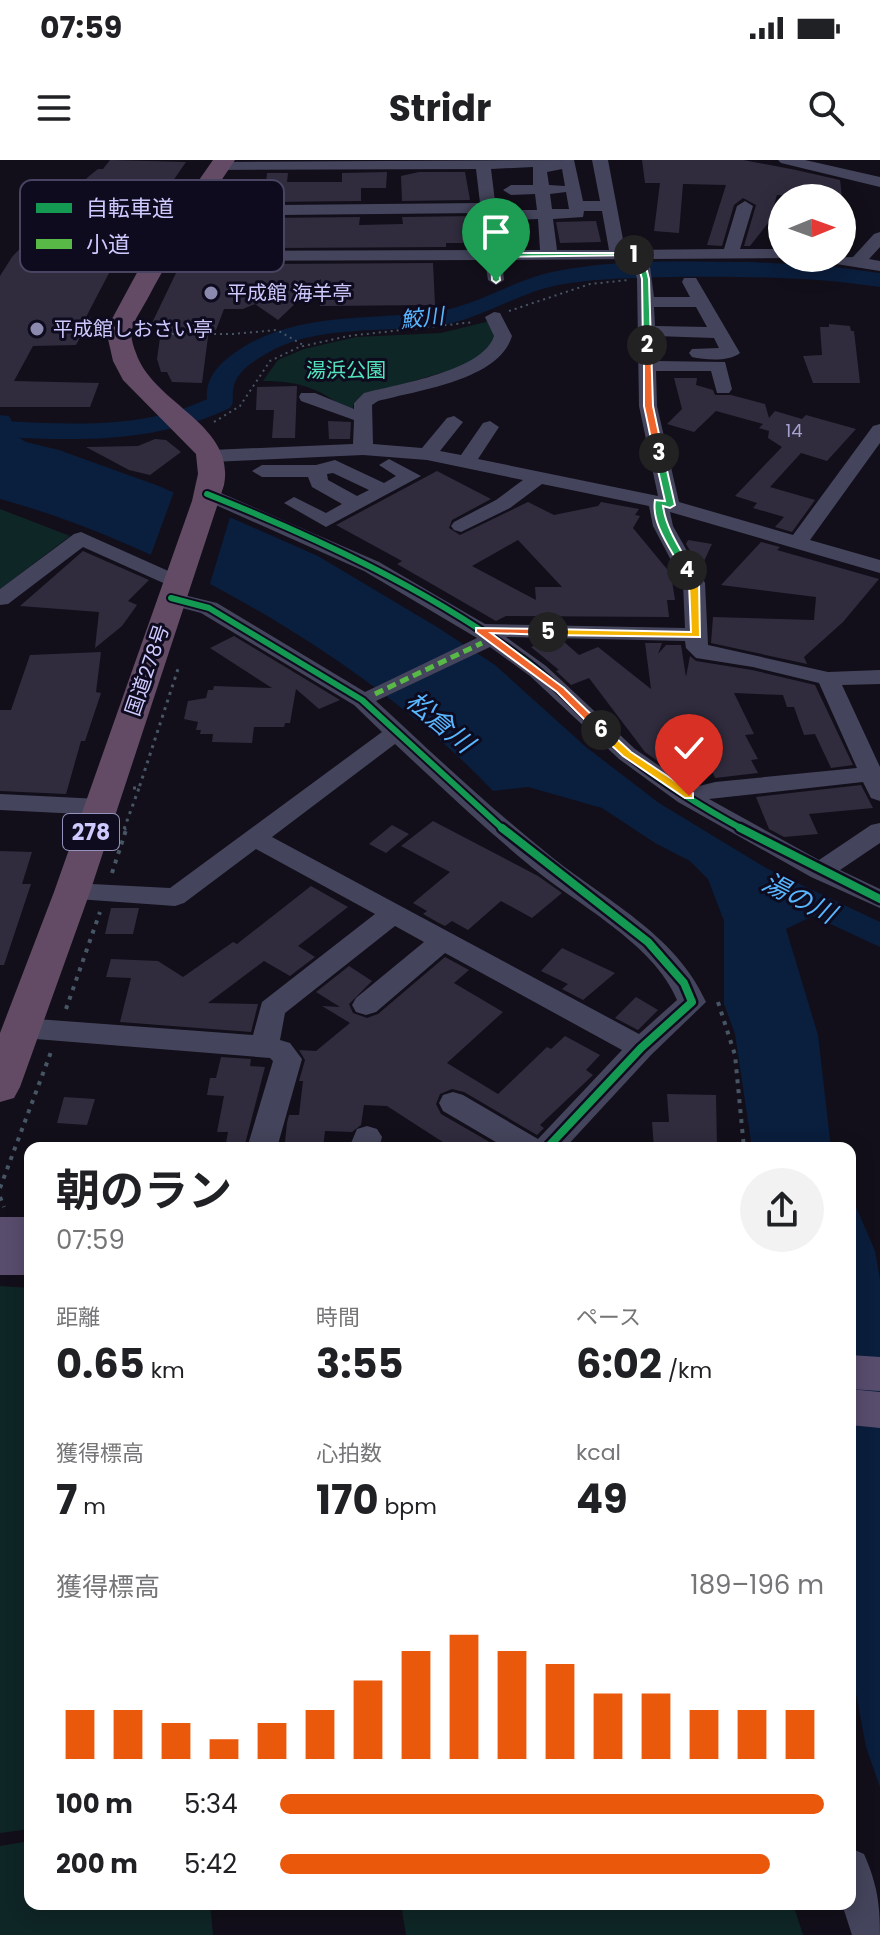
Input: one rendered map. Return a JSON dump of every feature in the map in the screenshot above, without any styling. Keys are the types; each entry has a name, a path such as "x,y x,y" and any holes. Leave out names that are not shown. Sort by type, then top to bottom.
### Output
{"highway":[{"path":"149,272 124,315 119,334 128,369 188,420 211,456"},
{"name":"国道278号","path":"0,1087 72,892 207,497 213,470 211,456"}],"main road":[{"path":"0,1232 24,1232"},
{"path":"0,1260 24,1260"},
{"path":"856,1372 880,1374"},
{"path":"856,1408 880,1410"}],"street":[{"path":"600,160 618,255"},
{"path":"786,160 812,162 880,182"},
{"path":"520,169 510,173 515,222 545,214 577,214 574,198 569,163 539,169 574,198 609,206"},
{"path":"221,164 483,165 543,174"},
{"path":"483,165 496,280"},
{"path":"511,190 543,174"},
{"path":"543,174 549,255"},
{"path":"730,255 745,206"},
{"path":"284,210 488,208"},
{"path":"857,262 880,237"},
{"path":"284,255 618,255 643,268 730,255 768,254"},
{"path":"857,262 880,266"},
{"path":"643,268 654,317 647,366 648,406 664,504 663,526 694,583 697,648 704,653 753,660 828,679 880,677"},
{"path":"654,317 704,305"},
{"path":"654,317 704,305"},
{"path":"698,353 731,353 704,305"},
{"path":"363,449 363,403 371,397 474,368 499,349 503,336 494,317"},
{"path":"647,366 719,366 723,389"},
{"path":"308,397 338,407 351,416 363,416"},
{"path":"427,454 454,422"},
{"path":"466,462 490,427"},
{"path":"798,543 880,430"},
{"path":"250,471 308,464 363,449 427,454 466,462 531,483 565,499 575,485 664,504 880,567"},
{"path":"211,456 335,466 383,490"},
{"path":"308,464 319,483 356,504"},
{"path":"294,503 326,521 411,476 389,465"},
{"path":"461,526 503,504 531,483"},
{"path":"207,497 332,547 560,690 627,754 689,796 820,871 880,899"},
{"path":"0,599 81,538 176,586 362,700 474,805 540,861 648,942 684,983 692,1002 641,1048 553,1142"},
{"path":"376,693 479,639 696,635"},
{"path":"689,796 715,790 876,784 828,679"},
{"path":"72,892 175,897 398,731"},
{"path":"0,802 100,807"},
{"path":"820,871 880,831"},
{"path":"253,837 641,1048"},
{"path":"265,1046 272,1009 394,913"},
{"path":"366,1005 443,940"},
{"path":"23,1028 265,1046 280,1050 288,1059 264,1142"},
{"path":"453,1103 520,1142"},
{"path":"856,1886 872,1935"}],"path":[{"path":"188,420 238,408 272,359 302,344 353,334 435,330 494,317 643,268"},
{"path":"119,334 233,334 277,330 302,344"}],"green space":[{"name":"湯浜公園","path":"490,321 495,339 487,354 465,366 368,394 354,402 352,413 310,388 263,381 278,360 304,349 356,337 441,333"},
{"path":"0,509 70,536 0,589"},
{"path":"0,1286 24,1288 24,1830 0,1833"},
{"path":"24,1842 24,1910 211,1910 213,1935 0,1935 0,1846"},
{"path":"402,1910 795,1910 803,1935 406,1935"}],"water":[{"path":"0,415 9,416 21,439 26,442 59,450 159,486 318,556 495,665 586,747 659,803 766,868 880,922 880,947 813,916 786,929 818,1035 830,1142 751,1142 735,1034 724,1004 724,921 708,879 690,861 655,843 602,808 528,787 493,791 389,698 265,615 199,578 131,546 0,499"},
{"path":"856,1207 875,1251 880,1280 880,1787 866,1747 856,1694"}],"pier":[{"path":"175,489 231,514 208,590 149,560"}],"building":[{"path":"110,160 186,162 174,180 85,180 98,169 103,169"},
{"path":"642,160 743,160 840,180 840,184 768,184 768,223 750,246 744,246 756,205 743,198 734,205 722,246 707,245 726,185 683,184 679,233 654,231 660,183 645,183"},
{"path":"387,172 386,188 361,188 361,201 284,202 284,180 266,180 267,173 288,173 287,182 342,182 342,173"},
{"path":"419,172 465,172 470,200 402,201 401,176"},
{"path":"478,216 480,243 446,243 446,247 284,248 284,218 360,217 359,225 403,224 402,217"},
{"path":"596,221 601,242 560,243 556,222"},
{"path":"20,249 20,272 110,272 86,317 91,317 76,345 33,346 14,381 99,383 90,407 0,407 0,276"},
{"path":"433,263 435,305 320,306 321,279 278,320 255,304 243,309 224,309 216,330 209,329 202,383 172,382 167,372 161,372 157,359 161,330 155,329 158,323 152,323 176,273 284,272 284,264"},
{"path":"829,324 850,326 854,331 860,383 813,383 803,356 822,355 820,327 829,327"},
{"path":"674,378 697,378 696,385 713,390 715,395 731,395 765,404 769,418 775,411 802,419 806,415 856,429 827,461 801,453 770,487 815,500 792,532 775,527 784,517 753,508 757,503 735,496 782,447 768,438 769,431 759,428 763,424 716,411 694,432 667,424 682,409"},
{"path":"297,386 295,438 272,438 274,410 256,410 257,387"},
{"path":"328,421 351,422 350,439 329,439"},
{"path":"155,439 166,440 181,452 150,475 129,470 86,447 138,446"},
{"path":"437,471 491,499 452,520 449,528 460,535 528,502 554,515 598,506 601,502 639,509 635,515 640,516 633,528 671,574 675,600 667,600 669,617 506,616 496,621 397,564 402,561 336,525","holes":["518,540 562,587 535,587 536,600 472,566"]},
{"path":"688,540 712,544 704,561 697,562 686,544"},
{"path":"761,542 780,547 777,550 879,579 843,622 804,657 807,664 711,643 713,617 814,620 816,597 721,585"},
{"path":"83,551 149,580 128,601 137,605 122,626 95,648 99,612 20,606"},
{"path":"234,636 340,700 319,709 296,689 290,723 285,723 284,727 254,727 252,743 212,742 213,734 200,734 201,730 196,730 198,722 184,719 188,701 206,698 208,690 213,690 214,686 272,688 210,648"},
{"path":"546,641 563,641 579,655 598,647 651,689 645,643 662,643 658,654 666,645 681,645 686,677 690,656 696,661 815,685 853,765 831,768 815,734 804,735 794,707 787,707 783,695 734,693 754,734 745,735 758,759 751,760 758,773 715,778 713,773 683,779 645,752 589,678 571,685 556,671 559,670 531,647"},
{"path":"101,652 96,692 101,693 85,741 81,741 66,794 0,791 0,710 11,710 30,655"},
{"path":"861,785 873,808 809,814 818,834 784,837 769,829 756,797"},
{"path":"433,821 538,876 562,893 532,918 501,901 468,930 452,921 445,926 439,923 423,914 427,911 413,903 450,872 401,846"},
{"path":"392,825 409,834 386,853 369,844"},
{"path":"0,851 32,852 22,884 31,884 4,965 0,965"},
{"path":"311,886 348,907 298,946 315,957 290,976 264,961 208,1003 258,1004 251,1032 120,1022 131,978 106,977 111,959 158,961 183,977 233,942 237,944"},
{"path":"111,908 139,908 133,934 105,934"},
{"path":"562,948 615,973 583,1000 562,989 568,984 541,971"},
{"path":"445,957 469,970 454,983 503,1012 447,1063 498,1094 547,1047 551,1049 565,1036 600,1055 586,1070 593,1075 540,1125 544,1128 537,1135 464,1092 452,1089 440,1094 436,1104 441,1114 490,1142 443,1142 387,1106 364,1105 361,1125 352,1132 325,1131 324,1142 285,1142 289,1115 299,1115 303,1081 299,1081 305,1060 299,1050 316,1051 350,1023 322,1006 340,1007 316,992 349,966 372,981 349,1004 353,1013 367,1018 378,1014"},
{"path":"636,997 658,1010 638,1030 615,1018"},
{"path":"221,1057 251,1059 250,1066 265,1067 246,1142 226,1142 228,1132 217,1132 224,1096 207,1095 210,1078 216,1078"},
{"path":"667,1094 716,1095 717,1142 654,1142 652,1122 669,1122"},
{"path":"64,1097 95,1099 87,1125 57,1123"}],"waterway":[{"name":"鮫川","path":"0,429 85,432 168,423 221,402 220,386 230,369 256,349 280,338 334,327 417,321 458,314 525,287 568,276 628,271 752,269 828,273 880,280"}],"marked path":[{"path":"375,694 482,643"}],"cycle path":[{"path":"207,494 331,547 450,611 524,660 627,754 656,776 782,851 880,899"},
{"path":"171,598 209,608 362,700 474,805 540,861 648,942 684,983 692,1002 641,1048 553,1142"}],"place":[{"name":"平成館 海羊亭","path":"211,293"},
{"name":"平成館しおさい亭","path":"37,329"}],"route":[{"path":"496,280 493,254 640,255 645,279 648,406 670,505 658,502 659,511 663,526 694,583 696,635 480,630 526,661 627,754 689,796"}],"water label":[{"name":"松倉川","path":"440,722"},
{"name":"湯の川","path":"799,898"}]}
